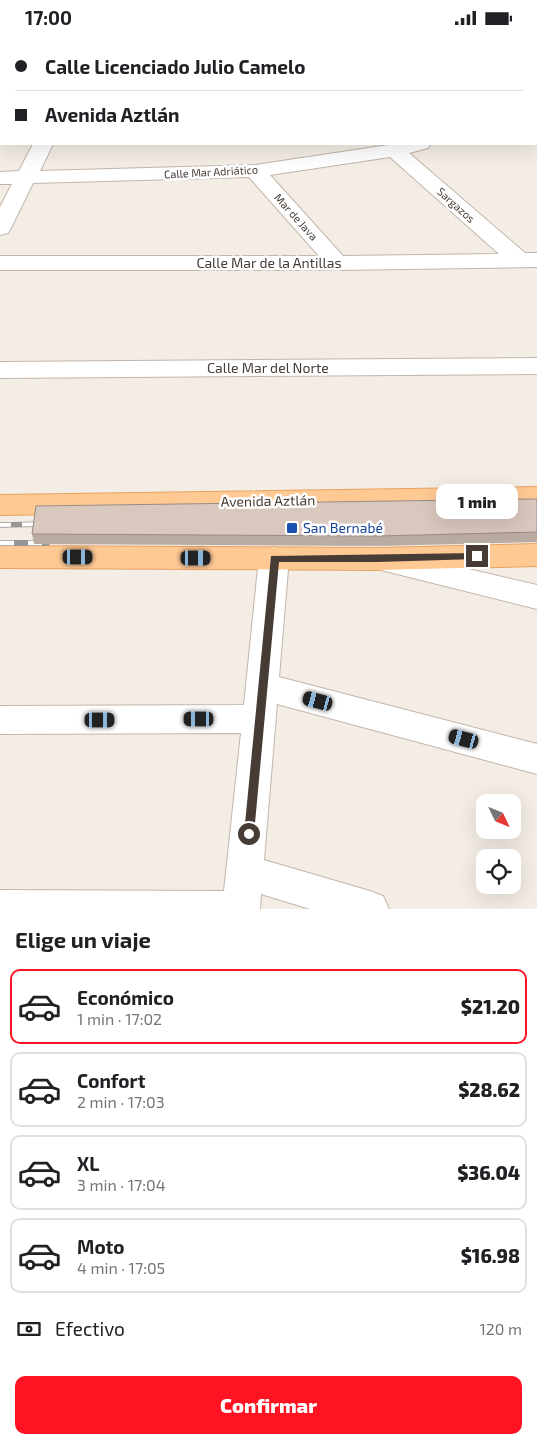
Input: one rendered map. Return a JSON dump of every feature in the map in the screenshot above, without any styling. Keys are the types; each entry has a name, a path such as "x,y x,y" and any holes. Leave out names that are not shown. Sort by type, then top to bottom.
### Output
{"main road":[{"name":"Avenida Aztlán","path":"0,505 537,497"},
{"path":"0,557 378,559 537,555"}],"street":[{"path":"0,228 42,145"},
{"name":"Calle Mar Adriático","path":"0,178 255,171 416,145"},
{"name":"Sargazos","path":"394,150 528,260"},
{"name":"Mar de Java","path":"255,171 337,263"},
{"name":"Calle Mar de la Antillas","path":"0,263 337,263 528,260"},
{"name":"Calle Mar del Norte","path":"0,370 537,366"},
{"path":"0,908 241,909 246,872 274,558"},
{"path":"378,559 537,597"},
{"path":"263,687 537,759"},
{"path":"0,720 259,719"},
{"path":"246,872 370,909"}],"building":[{"path":"537,499 537,532 379,536 32,534 36,506"}],"railway":[{"path":"0,525 47,524"},
{"path":"0,543 47,543"}],"place":[{"name":"San Bernabé","path":"292,528"}],"route":[{"path":"249,834 274,558 378,559 477,556"}]}
